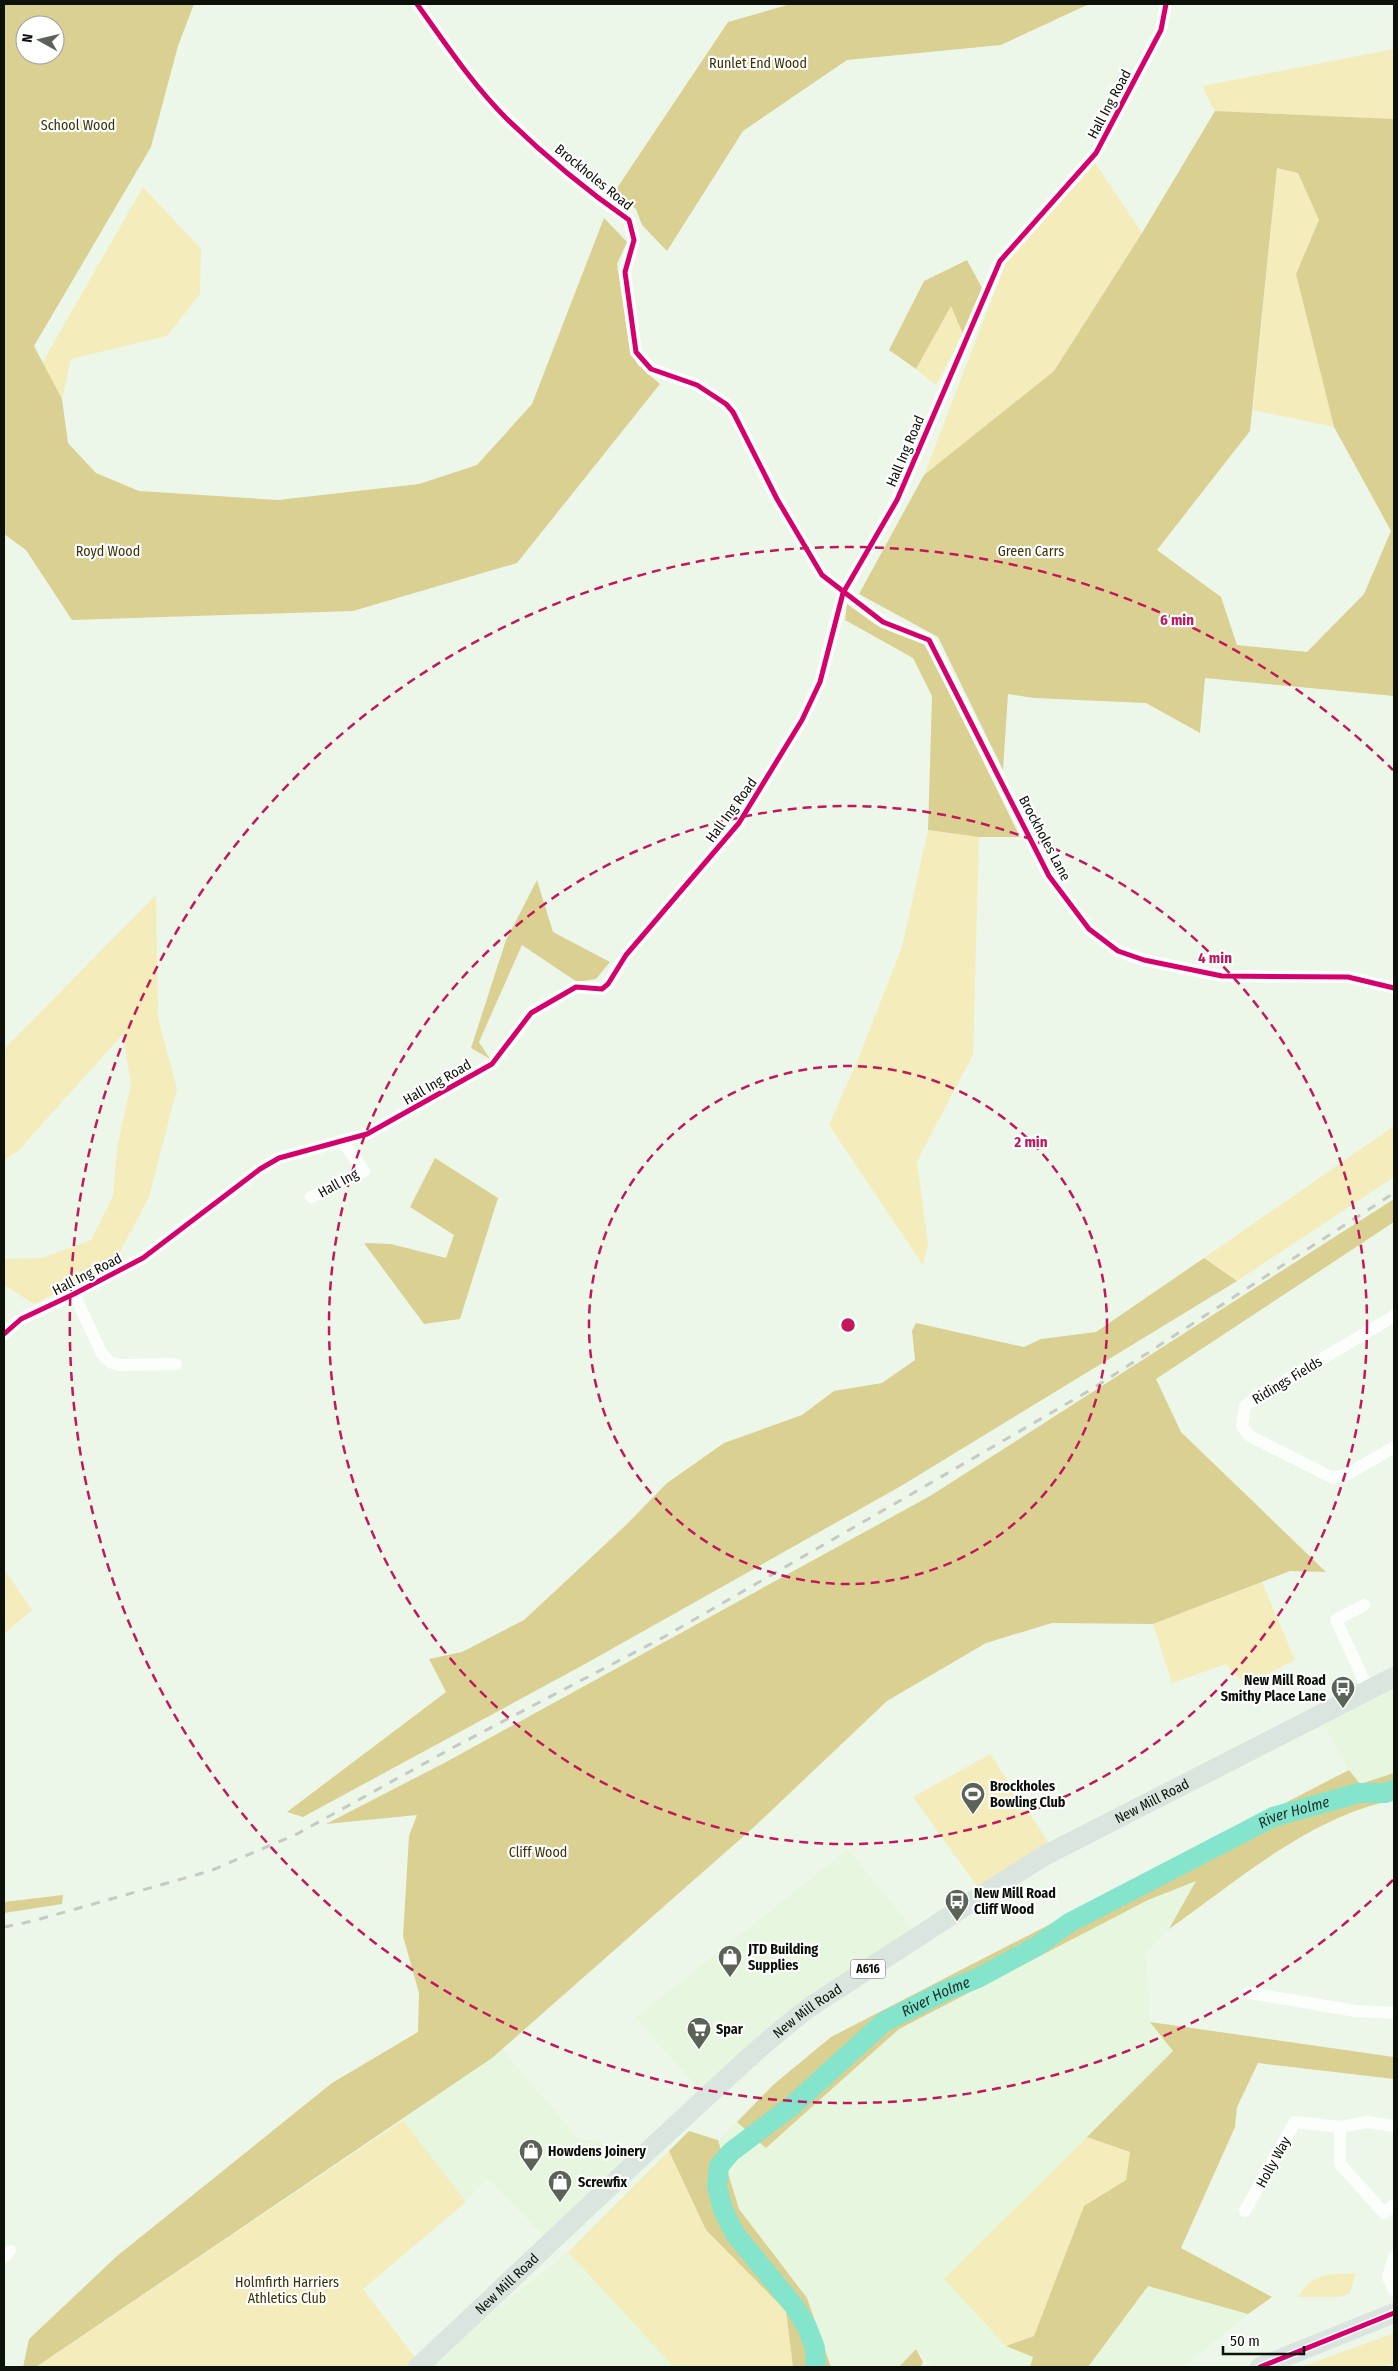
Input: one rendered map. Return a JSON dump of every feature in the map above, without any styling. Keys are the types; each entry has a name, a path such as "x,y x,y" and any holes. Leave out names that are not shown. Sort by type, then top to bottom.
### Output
{"main road":[{"name":"New Mill Road","path":"418,2367 548,2242 739,2066 810,2007 1044,1856 1394,1677"},
{"path":"1260,2367 1394,2313"}],"street":[{"name":"Brockholes Road","path":"417,4 470,76 506,117 585,187 629,220 634,240 625,272 629,312 638,355 651,369 697,385 726,404 733,412 777,499 822,575 843,593"},
{"name":"Hall Ing Road","path":"4,1334 21,1319 143,1258 260,1169 279,1158 367,1134 492,1064 531,1013 576,987 602,988 608,984 626,955 739,823 797,729 820,682 843,593 897,500 1000,261 1096,153 1161,30 1166,4"},
{"name":"Brockholes Lane","path":"843,593 883,622 929,640 1049,876 1089,929 1118,951 1144,960 1222,976 1348,977 1394,988"},
{"name":"Hall Ing","path":"311,1197 364,1171 343,1142"},
{"path":"74,1294 102,1354 110,1362 119,1365 176,1364"},
{"name":"Ridings Fields","path":"1394,1316 1252,1400 1245,1406 1242,1426 1250,1436 1333,1478 1348,1474 1394,1447"},
{"path":"1364,1606 1336,1620 1368,1689"},
{"path":"1249,1993 1356,2011 1394,2012"},
{"name":"Holly Way","path":"1245,2211 1295,2122 1340,2127 1367,2122 1394,2126"},
{"path":"1340,2127 1340,2164 1384,2213 1394,2205"},
{"path":"1394,2257 1388,2277 1394,2290"}],"shaded area":[{"path":"1394,1686 1394,1773 1359,1784 1321,1720"},
{"path":"848,1849 913,1929 702,2092 635,2018"},
{"path":"1196,1881 1169,1929 1146,1953 1150,2022 1173,2051 944,2279 1006,2346 1034,2357 1030,2367 933,2367 916,2349 899,2367 831,2367 807,2298 739,2209 718,2140 737,2122 767,2148 899,2029 1148,1900"},
{"path":"501,2048 579,2139 596,2140 620,2154 632,2154 544,2236 487,2178 466,2202 403,2120 492,2058"},
{"path":"568,2252 674,2367 422,2367"},
{"path":"1148,2286 1248,2314 1184,2367 1088,2367"}],"green space":[{"name":"Royd Wood","path":"4,4 194,4 178,46 151,147 34,346 62,399 68,443 96,473 139,491 278,500 419,484 477,465 532,404 604,218 627,242 617,264 630,350 638,365 660,384 517,563 353,611 72,620 26,550 4,534"},
{"name":"Runlet End Wood","path":"791,4 1089,4 1001,45 847,60 743,131 667,251 642,225 636,209 613,194 728,22"},
{"path":"1394,49 1394,119 1215,111 1202,86"},
{"name":"Green Carrs","path":"1215,111 1394,119 1394,696 1205,678 1200,733 1146,703 1034,698 1008,694 1003,770 938,637 859,594 924,475 1054,371 1142,233","holes":["1277,168 1298,173 1319,220 1296,274 1334,427 1391,531 1364,594 1307,652 1237,645 1221,597 1157,550 1250,431"]},
{"path":"1095,163 1142,233 1054,371 924,475 1006,262"},
{"path":"1277,168 1298,173 1319,220 1296,274 1334,427 1253,410"},
{"path":"143,187 201,249 200,294 167,336 71,359 62,399 42,363"},
{"path":"967,260 982,288 963,334 951,306 916,369 889,350 924,281"},
{"path":"951,305 963,334 936,385 916,369"},
{"path":"847,604 875,624 926,644 1020,837 979,837 928,830 932,696 913,658 845,620"},
{"path":"928,830 979,837 973,1055 917,1161 928,1245 923,1265 829,1125 857,1062 902,947"},
{"path":"537,880 553,932 610,962 596,979 577,982 522,945 479,1042 490,1059 471,1048 506,940"},
{"path":"156,895 158,1018 177,1089 149,1197 113,1265 34,1304 4,1285 4,1259 42,1258 91,1240 113,1196 117,1147 131,1085 123,1034 18,1151 4,1160 4,1049"},
{"path":"1394,1126 1394,1177 1237,1281 1204,1258"},
{"path":"435,1158 498,1198 460,1319 424,1324 364,1243 391,1244 446,1258 454,1235 410,1207"},
{"name":"Cliff Wood","path":"1394,1199 1394,1222 1156,1379 1181,1432 1326,1572 1290,1571 1153,1624 1052,1623 986,1643 887,1701 754,1827 492,2058 36,2367 23,2367 29,2339 117,2256 332,2083 418,2032 419,1993 403,1936 409,1836 417,1815 326,1824 446,1762 930,1496"},
{"path":"1204,1258 1237,1281 901,1486 585,1664 303,1817 287,1812 446,1692 429,1659 462,1652 524,1620 626,1525 667,1483 724,1443 802,1415 834,1391 882,1383 915,1360 912,1331 916,1323 1024,1347 1041,1339 1096,1332"},
{"path":"4,1569 32,1610 4,1634"},
{"path":"1262,1582 1295,1660 1245,1685 1226,1664 1172,1683 1153,1624"},
{"path":"990,1754 1049,1843 979,1889 913,1797"},
{"path":"1349,1770 1360,1784 1394,1773 1394,1800 1363,1808 1333,1820 1304,1835 1276,1852 1169,1929 1196,1881 1148,1900 899,2029 766,2148 737,2122 773,2085 831,2037"},
{"path":"63,1895 62,1904 4,1913 4,1902"},
{"path":"1150,2022 1394,2057 1394,2079 1258,2063 1237,2107 1235,2127 1181,2248 1272,2297 1248,2314 1148,2286 1088,2367 1030,2367 1033,2357 1006,2346 1034,2336 1084,2206 1126,2180 1130,2152 1087,2137 1173,2051"},
{"name":"Holmfirth Harriers Athletics Club","path":"403,2120 466,2202 363,2289 416,2359 405,2367 36,2367"},
{"path":"689,2131 718,2140 739,2209 807,2298 831,2367 793,2367 786,2311 706,2230 669,2151"},
{"path":"1087,2137 1130,2152 1126,2180 1084,2206 1034,2336 1006,2346 944,2279"},
{"path":"669,2151 706,2230 786,2311 793,2367 674,2367 568,2252"},
{"path":"1356,2273 1350,2293 1341,2297 1298,2297 1310,2283 1322,2276"},
{"path":"1394,2333 1394,2364 1382,2367 1301,2367"},
{"path":"916,2349 923,2362 921,2367 899,2367"}],"waterway":[{"name":"River Holme","path":"816,2367 815,2348 807,2327 794,2306 735,2234 723,2210 717,2187 719,2166 731,2152 793,2105 884,2022 945,1991 978,1978 1037,1946 1069,1923 1273,1817 1359,1793 1385,1793 1394,1790"}],"railway":[{"path":"4,1927 33,1921 210,1871 297,1834 454,1747 664,1637 1092,1389 1394,1193"}],"cycle path":[{"path":"417,4 470,77 506,118 566,172 629,220 634,240 625,272 636,352 651,369 697,385 726,404 733,412 777,499 822,575 883,622 929,640 1049,876 1089,929 1118,951 1144,960 1222,976 1348,977 1394,988"},
{"path":"4,1334 21,1319 143,1258 260,1169 279,1158 367,1134 492,1064 531,1013 576,987 602,989 608,984 626,955 739,823 802,720 820,682 843,593 897,500 1000,261 1096,153 1161,30 1166,4"},
{"path":"1260,2367 1394,2313"}],"place":[{"name":"New Mill Road Smithy Place Lane","path":"1343,1709"},
{"name":"Brockholes Bowling Club","path":"973,1815"},
{"name":"New Mill Road Cliff Wood","path":"957,1922"},
{"name":"JTD Building Supplies","path":"730,1978"},
{"name":"Spar","path":"699,2050"},
{"name":"Howdens Joinery","path":"531,2172"},
{"name":"Screwfix","path":"560,2203"}],"park label":[{"name":"School Wood","path":"78,125"}]}
